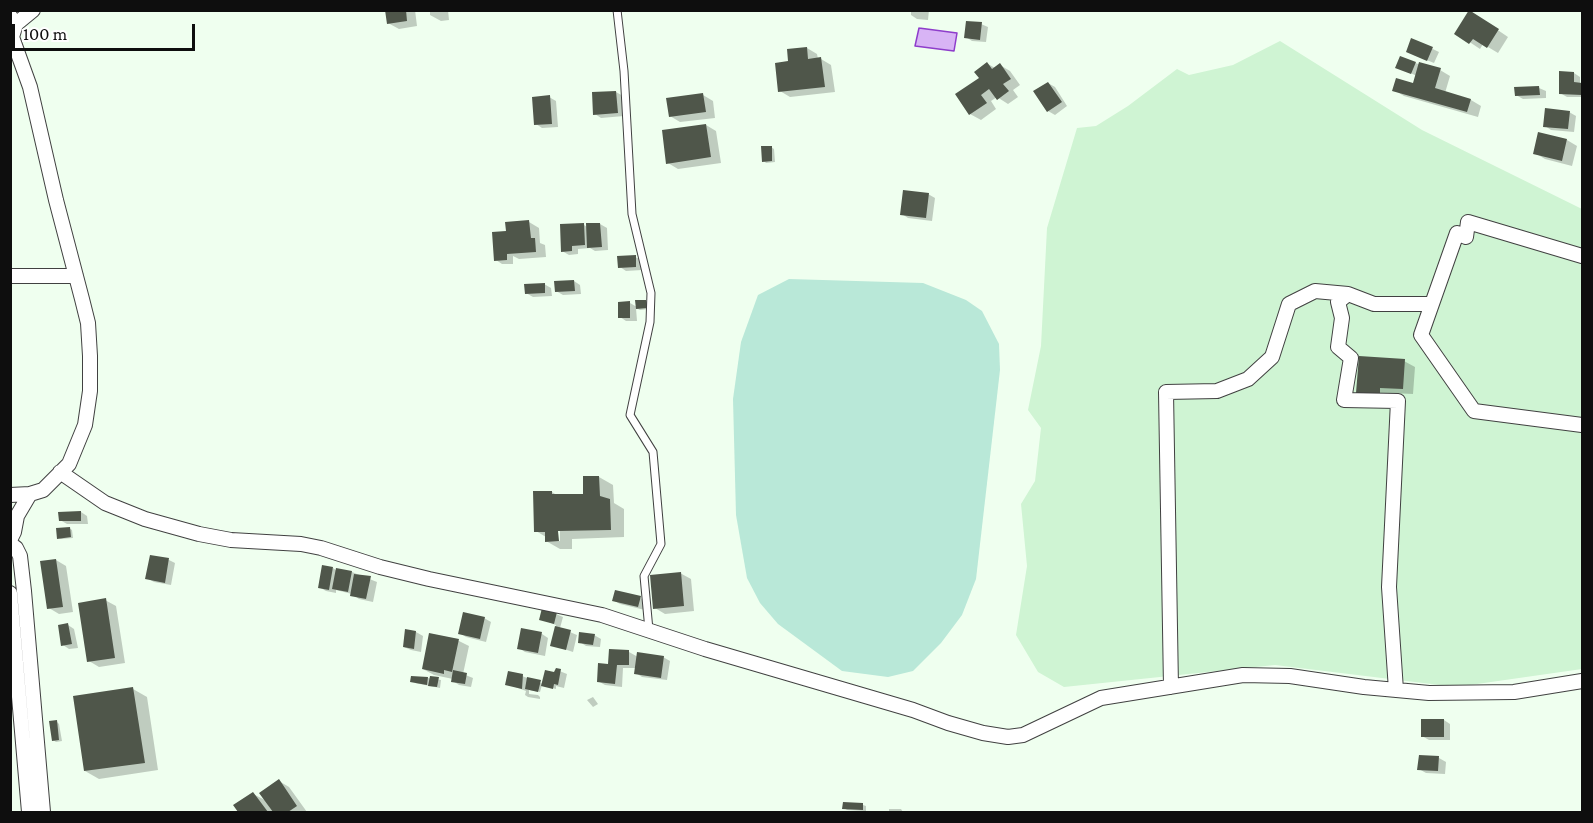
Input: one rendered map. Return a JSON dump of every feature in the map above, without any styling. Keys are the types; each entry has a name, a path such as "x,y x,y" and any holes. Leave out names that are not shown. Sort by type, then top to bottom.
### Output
{"street":[{"path":"10,495 30,494 43,490 69,464 85,425 90,391 88,323 30,87 12,37 13,20 33,10"},
{"path":"1582,256 1468,222 1466,237 1457,233 1421,335 1474,411 1582,425"},
{"path":"10,276 75,276"},
{"path":"1171,687 1166,392 1216,391 1248,379 1272,357 1289,304 1315,291 1348,294 1374,304 1431,304"},
{"path":"1348,294 1338,302 1342,318 1338,347 1351,358 1344,400 1398,401 1389,587 1396,690"},
{"path":"60,472 105,503 145,519 231,540 301,544 321,548 380,567 602,615 705,649 913,710 948,723 1008,737 1023,735 1101,698 1243,675 1290,676 1396,690 1473,694 1514,692 1582,681"},
{"path":"30,494 17,516 11,542 20,556 42,813"},
{"path":"10,593 29,813"}],"lane":[{"path":"617,10 624,71 632,214 651,293 650,322 630,415 653,452 662,544 644,576 649,630"}],"green space":[{"path":"1280,41 1422,130 1582,209 1582,669 1456,687 1275,665 1064,687 1038,672 1016,635 1027,566 1021,504 1035,481 1041,428 1028,410 1041,346 1047,228 1077,128 1096,126 1128,106 1177,69 1189,75 1233,65"}],"shaded area":[{"path":"919,28 957,33 954,51 915,46"},
{"path":"789,279 923,283 966,300 982,311 999,344 1000,370 976,579 962,615 941,643 913,671 888,677 842,671 778,624 760,603 747,578 736,515 733,399 741,342 758,295"}],"building":[{"path":"385,10 406,10 407,21 387,24"},
{"path":"1469,10 1499,29 1487,48 1473,39 1469,44 1454,34"},
{"path":"966,21 982,22 980,40 964,38"},
{"path":"1411,38 1433,47 1427,61 1406,52"},
{"path":"807,47 808,59 821,57 825,87 778,92 775,63 788,61 787,49"},
{"path":"1400,56 1416,62 1411,74 1395,68"},
{"path":"987,62 992,69 1000,63 1011,79 1003,84 1009,91 997,100 989,89 981,95 987,103 969,115 955,94 979,78 974,72"},
{"path":"1419,62 1441,68 1435,88 1471,99 1467,112 1392,91 1396,78 1413,83"},
{"path":"1559,71 1574,72 1574,82 1582,83 1582,95 1559,94"},
{"path":"1048,82 1062,102 1047,112 1033,91"},
{"path":"1539,86 1540,95 1515,96 1514,87"},
{"path":"616,91 618,113 593,115 592,92"},
{"path":"703,93 706,112 669,117 666,98"},
{"path":"550,95 552,124 534,125 532,97"},
{"path":"1545,108 1570,111 1568,129 1543,127"},
{"path":"706,124 711,157 666,164 662,130"},
{"path":"1538,132 1567,139 1562,161 1533,154"},
{"path":"761,146 772,146 772,161 762,162"},
{"path":"903,190 929,193 926,218 900,215"},
{"path":"529,220 531,238 535,238 536,252 507,254 507,260 494,261 492,232 506,231 505,222"},
{"path":"584,223 585,245 572,246 572,251 561,252 560,224"},
{"path":"586,223 600,223 602,247 587,248"},
{"path":"636,255 636,267 618,268 617,256"},
{"path":"574,280 575,291 555,292 554,281"},
{"path":"545,283 545,293 525,294 524,284"},
{"path":"635,300 646,300 647,308 636,309"},
{"path":"630,301 630,318 618,318 618,302"},
{"path":"1359,356 1405,359 1403,389 1380,388 1380,395 1356,393"},
{"path":"583,476 599,476 600,496 610,499 611,530 558,531 559,541 545,542 545,532 534,532 533,491 552,491 552,494 583,494"},
{"path":"81,511 81,521 59,521 58,512"},
{"path":"70,527 71,537 57,539 56,528"},
{"path":"150,555 169,558 165,583 145,579"},
{"path":"56,559 63,607 47,609 40,561"},
{"path":"322,565 333,567 329,590 318,588"},
{"path":"336,568 352,571 348,592 332,589"},
{"path":"681,572 684,606 653,609 650,575"},
{"path":"354,574 371,576 366,599 350,596"},
{"path":"615,590 641,596 638,607 612,601"},
{"path":"106,598 115,658 87,662 78,603"},
{"path":"542,608 557,612 554,624 539,620"},
{"path":"463,612 485,617 480,639 458,634"},
{"path":"68,623 72,644 61,646 58,625"},
{"path":"555,626 571,630 566,650 550,646"},
{"path":"521,628 542,632 538,653 517,649"},
{"path":"405,629 416,631 414,649 403,647"},
{"path":"579,632 595,634 593,645 578,643"},
{"path":"429,633 459,639 452,672 444,670 444,674 422,669"},
{"path":"609,649 629,650 629,665 617,665 615,684 597,682 598,663 608,664"},
{"path":"637,652 664,656 661,678 634,674"},
{"path":"556,668 561,669 558,685 554,684 553,689 541,686 545,670 554,672"},
{"path":"453,670 467,673 465,684 451,682"},
{"path":"508,671 523,674 522,689 505,685"},
{"path":"411,676 428,677 427,685 410,682"},
{"path":"430,676 439,677 437,687 428,686"},
{"path":"527,677 541,680 538,692 525,689"},
{"path":"133,687 145,763 84,771 73,696"},
{"path":"1421,719 1444,719 1444,737 1421,737"},
{"path":"57,720 59,740 52,741 49,721"},
{"path":"1419,755 1439,756 1438,771 1417,770"},
{"path":"279,779 297,806 288,812 273,812 259,793"},
{"path":"253,792 268,812 238,812 233,805"},
{"path":"843,802 863,803 863,810 842,809"}]}
